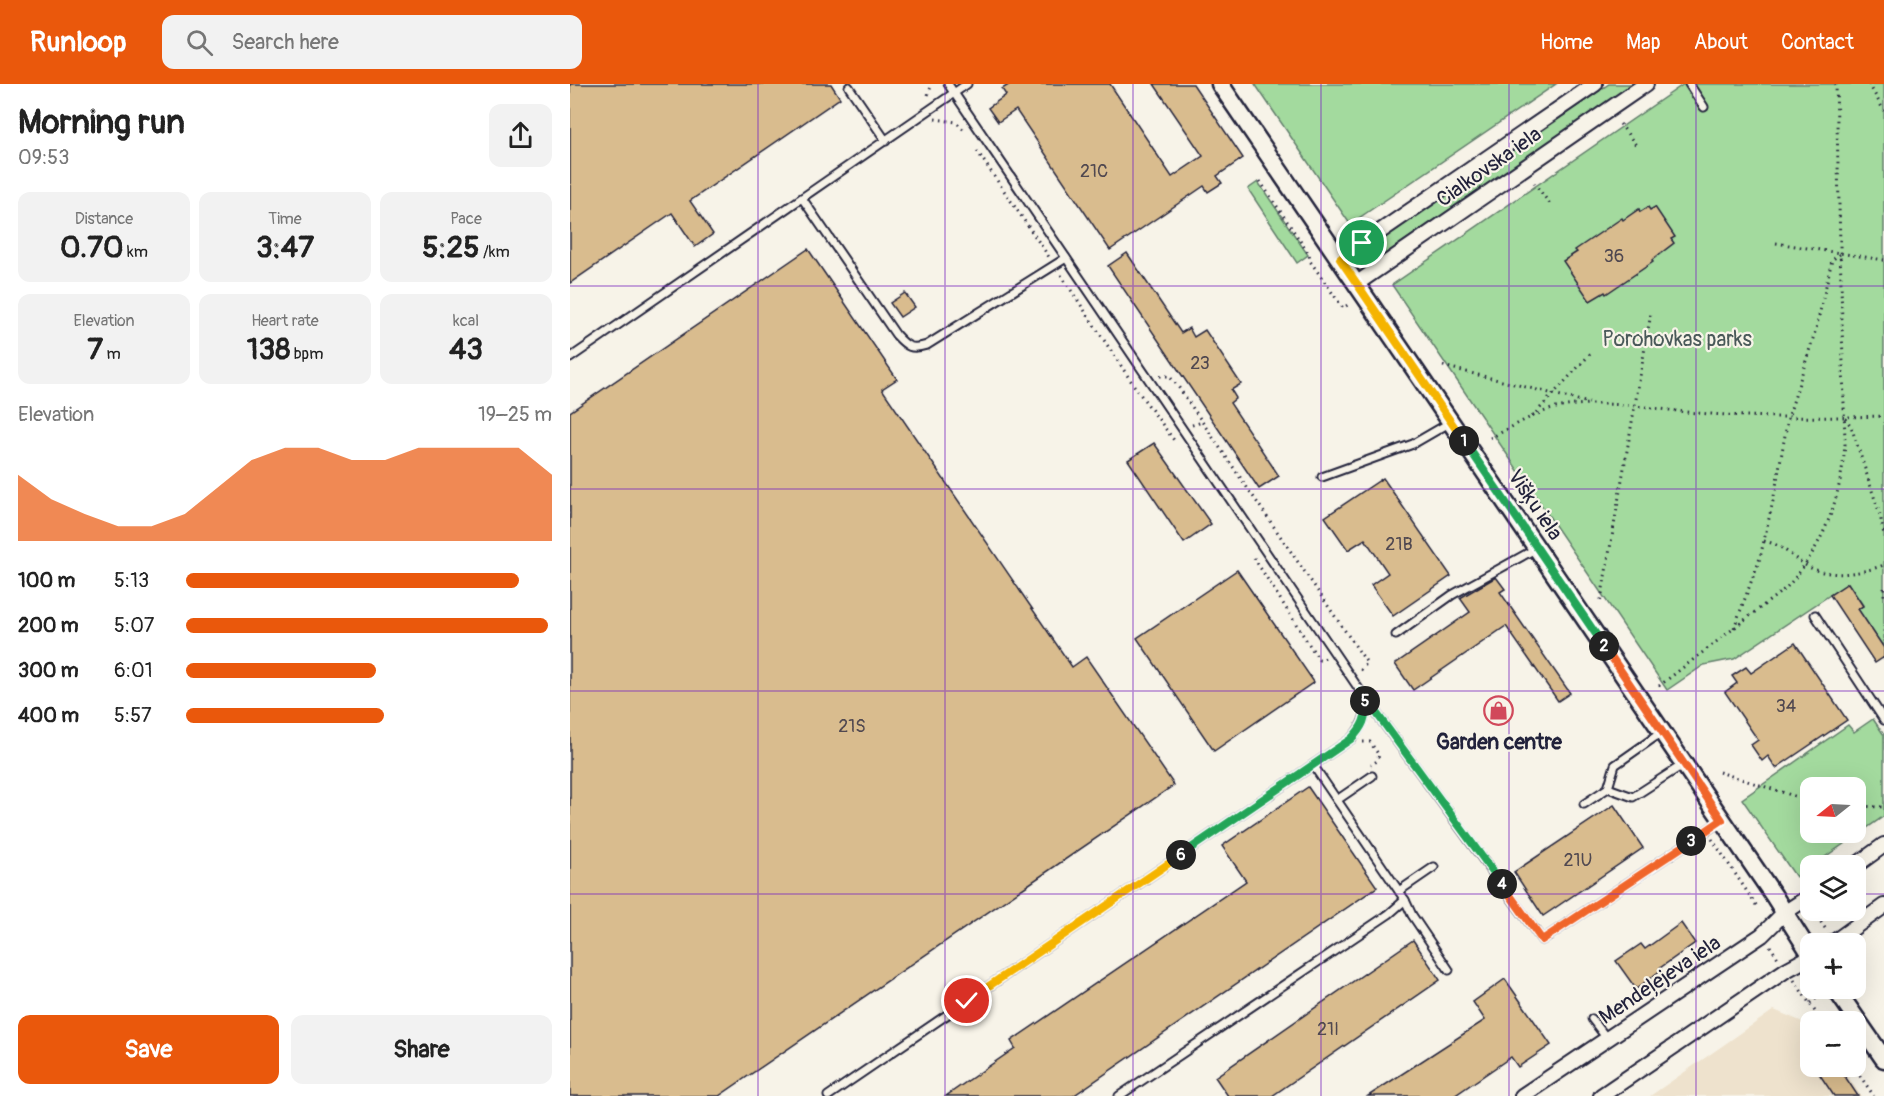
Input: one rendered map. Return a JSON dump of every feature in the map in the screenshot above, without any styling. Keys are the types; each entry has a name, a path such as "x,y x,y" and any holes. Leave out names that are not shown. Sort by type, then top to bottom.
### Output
{"street":[{"name":"Višķu iela","path":"1220,84 1800,937"},
{"name":"Cialkovska iela","path":"1340,259 1595,84"},
{"name":"Cialkovska iela","path":"1356,284 1646,84"},
{"path":"1866,858 1884,845"},
{"name":"Mendeļejeva iela","path":"1527,1095 1762,935 1785,913 1800,903"},
{"path":"1838,933 1884,906"},
{"path":"1601,1096 1800,962"},
{"path":"1835,999 1884,1059"}],"lane":[{"path":"828,1096 1351,739 1359,731 1366,713 1365,698 948,84"},
{"path":"570,358 967,84"},
{"path":"1689,84 1704,107"},
{"path":"849,87 886,141"},
{"path":"802,198 896,335 908,348 915,349 927,345 1066,258"},
{"path":"1322,477 1413,444 1451,422"},
{"path":"1396,635 1452,595 1537,548"},
{"path":"1815,615 1884,720"},
{"path":"1361,692 1542,940 1722,820"},
{"path":"1584,804 1608,788 1615,765 1662,732"},
{"path":"1608,788 1633,797 1684,764"},
{"path":"1313,765 1405,900 1412,915 1449,970"},
{"path":"1337,800 1372,776"},
{"path":"1399,891 1434,867"},
{"path":"1119,1096 1389,914 1405,900"},
{"path":"1592,1019 1608,1040"}],"path":[{"path":"932,84 931,93 923,100 927,112 937,121 956,122 969,137"},
{"path":"1659,686 1786,588 1818,546 1833,512 1843,474 1845,444 1836,84"},
{"path":"1869,84 1884,111"},
{"path":"1620,124 1636,145"},
{"path":"975,147 1137,390 1178,445"},
{"path":"1260,181 1309,254 1310,261 1343,308"},
{"path":"1534,183 1550,204"},
{"path":"1776,243 1884,260"},
{"path":"1734,630 1760,558 1788,418 1816,329 1832,260 1840,254"},
{"path":"1601,600 1651,313"},
{"path":"1530,418 1593,351"},
{"path":"1443,366 1593,404"},
{"path":"1158,376 1169,376 1203,422 1367,663 1358,674"},
{"path":"1490,438 1554,408 1593,404 1634,405 1696,413 1788,418 1884,416"},
{"path":"1845,417 1851,426 1881,515 1884,535"},
{"path":"1190,426 1203,422"},
{"path":"1764,541 1782,547 1818,572 1863,573 1884,565"},
{"path":"1250,551 1319,660 1336,656"},
{"path":"1884,588 1884,599"},
{"path":"1357,747 1364,741 1370,742 1379,755 1377,761 1368,767"},
{"path":"1719,772 1800,798"},
{"path":"1866,806 1884,807"},
{"path":"1765,940 1782,964"},
{"path":"1655,979 1660,987"},
{"path":"1793,979 1814,1011"},
{"path":"1809,1004 1817,999"},
{"path":"1861,1077 1874,1096"}],"shaded area":[{"path":"1774,1010 1800,1021 1800,1077 1849,1077 1861,1096 1650,1096"}],"green space":[{"path":"1255,84 1556,84 1350,224"},
{"path":"1609,84 1634,84 1379,258 1372,246"},
{"name":"Porohovkas parks","path":"1684,84 1884,84 1884,648 1858,609 1863,605 1848,583 1734,659 1704,665 1667,690 1392,285"},
{"path":"1258,182 1308,255 1297,263 1248,189"},
{"path":"1873,719 1884,735 1884,816 1866,828 1866,777 1800,777 1800,843 1845,843 1828,855 1800,855 1800,874 1796,877 1742,799 1848,725 1854,732"}],"building":[{"path":"570,84 831,84 840,98 690,201 713,234 695,247 672,213 570,283"},
{"path":"1010,84 1110,84 1172,177 1203,156 1154,84 1193,84 1243,158 1217,176 1222,183 1208,192 1204,186 1110,250 1016,110 998,122 988,108 1006,95 1002,89"},
{"path":"1648,207 1650,210 1655,207 1675,237 1671,239 1674,243 1652,260 1653,262 1606,294 1605,292 1590,301 1563,261 1577,252 1575,250 1622,218 1623,220 1639,209 1640,212"},
{"path":"808,249 897,379 882,389 1072,667 1086,657 1174,785 719,1096 570,1096 570,412"},
{"path":"1127,253 1181,333 1189,328 1194,337 1205,330 1241,384 1231,390 1236,398 1230,403 1279,476 1259,489 1108,266"},
{"path":"905,293 915,307 900,317 890,303"},
{"path":"1154,443 1211,524 1184,543 1128,460"},
{"path":"1383,478 1451,576 1393,616 1371,585 1388,573 1365,539 1348,550 1325,517"},
{"path":"1237,570 1314,682 1214,751 1137,638"},
{"path":"1496,577 1505,589 1500,592 1570,693 1558,701 1506,626 1413,690 1395,664 1470,612 1460,598"},
{"path":"1848,583 1863,606 1858,609 1884,648 1884,657 1875,663 1830,595"},
{"path":"1795,643 1847,720 1776,768 1768,756 1762,761 1751,745 1758,740 1725,692 1737,683 1732,676 1746,667 1751,673"},
{"path":"1308,787 1377,887 1073,1096 946,1096 1015,1048 1011,1041 1246,881 1222,846"},
{"path":"1614,805 1643,848 1543,916 1514,872"},
{"path":"1681,923 1695,943 1660,968 1661,970 1636,989 1616,961 1641,944 1645,949"},
{"path":"1413,940 1440,980 1272,1096 1228,1096 1215,1077"},
{"path":"1505,979 1551,1045 1518,1067 1511,1057 1454,1096 1368,1096 1485,1020 1473,1002"},
{"path":"1821,1077 1845,1077 1858,1096 1834,1096"}],"place":[{"name":"Garden centre","path":"1499,711"}],"route":[{"path":"967,1001 1351,739 1359,731 1366,713 1365,698 1361,692 1542,940 1722,820 1340,259 1362,243"}]}
